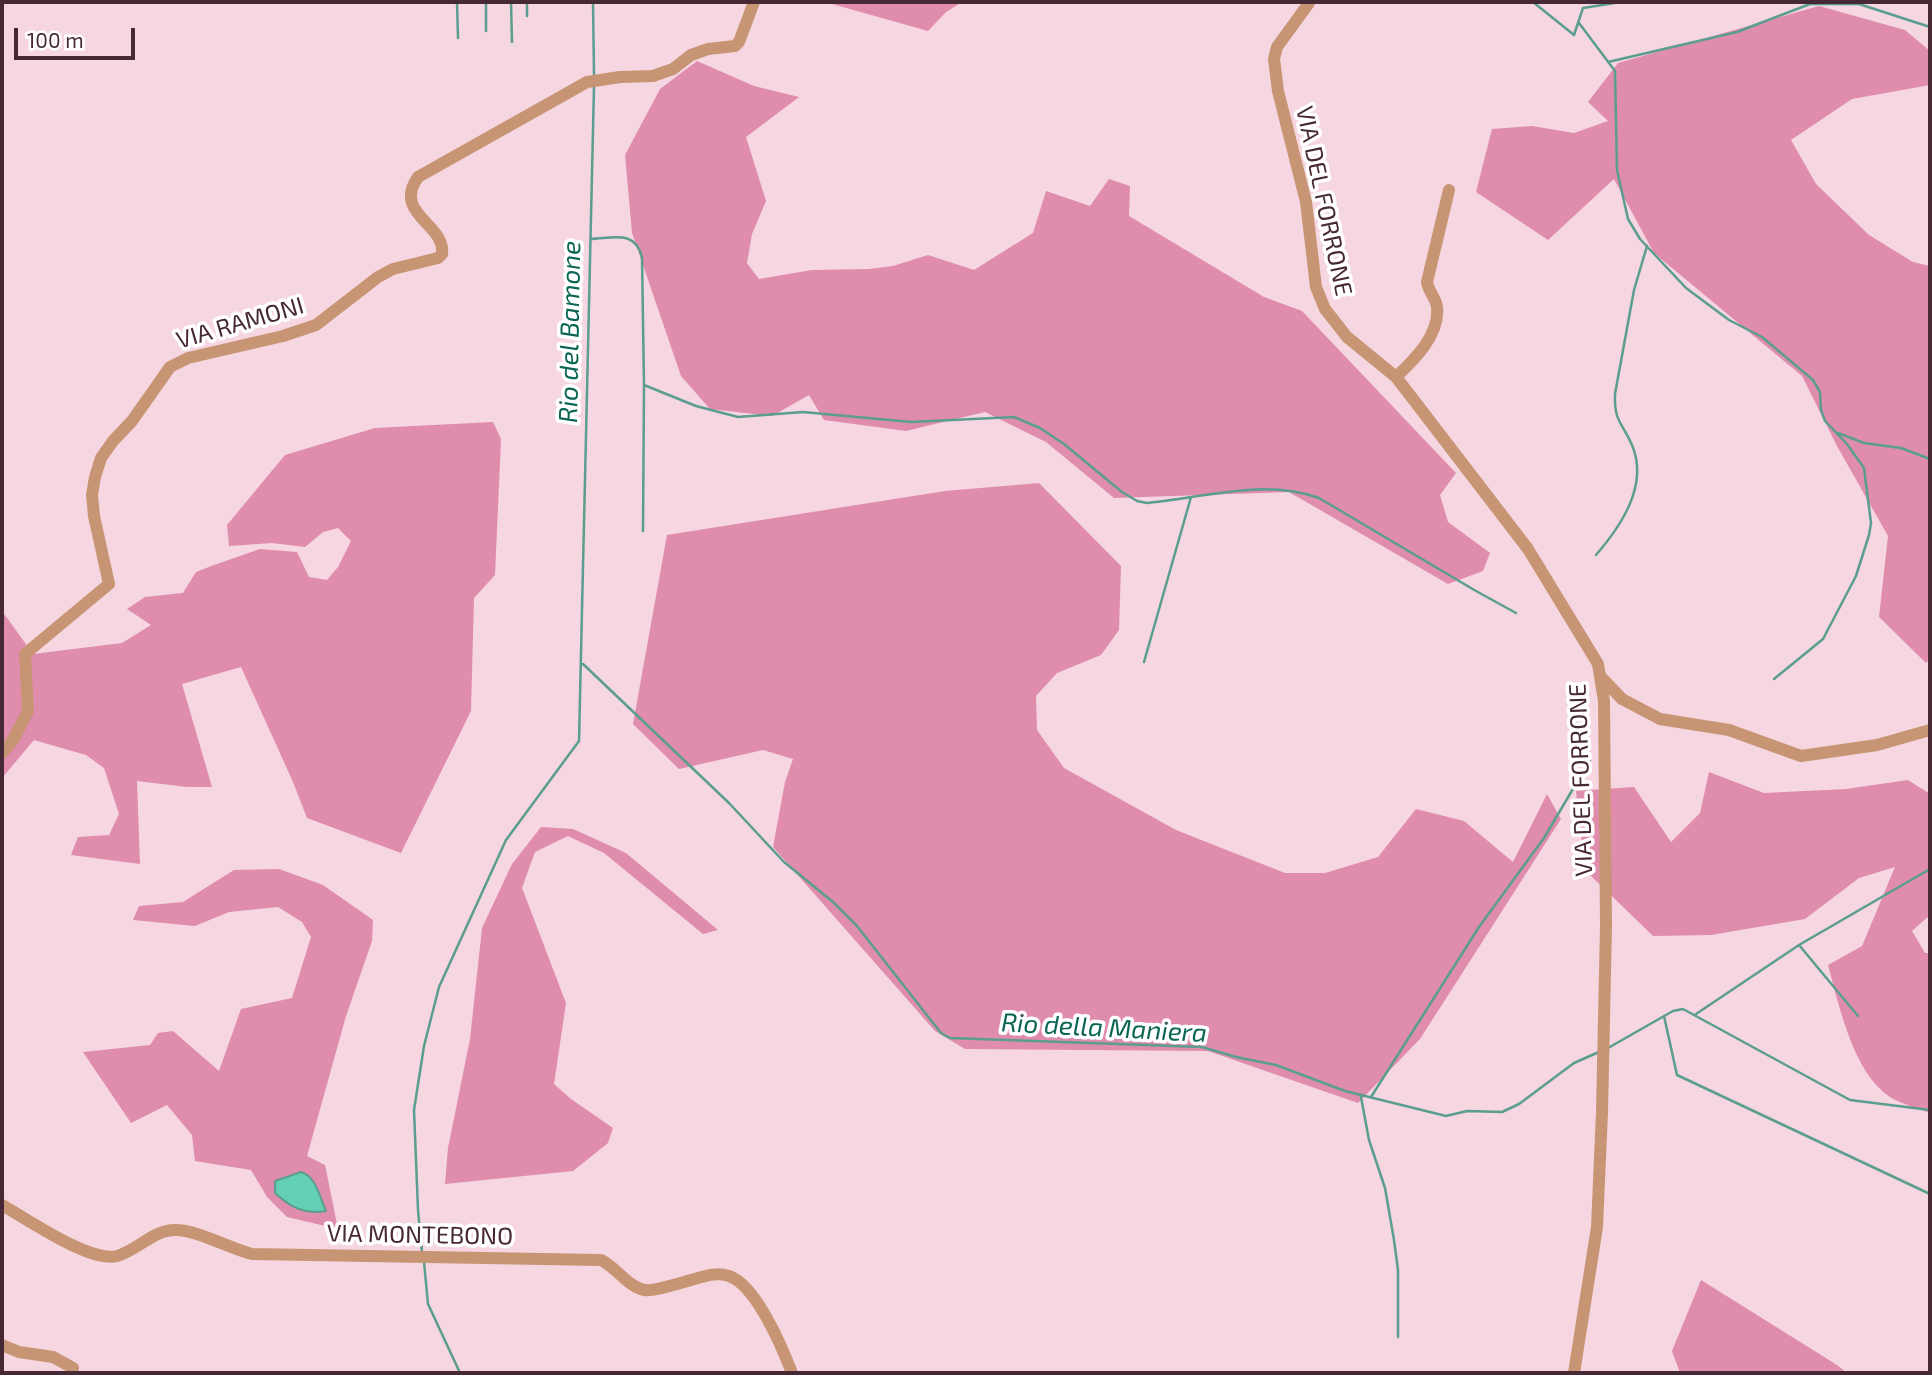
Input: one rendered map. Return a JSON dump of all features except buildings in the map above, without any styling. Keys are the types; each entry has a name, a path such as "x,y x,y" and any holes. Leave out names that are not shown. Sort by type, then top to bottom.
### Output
{"street":[{"name":"VIA RAMONI","path":"2,753 13,740 28,711 25,654 109,584 94,516 94,477 101,458 132,421 170,367 188,358 282,336 316,324 377,277 393,269 438,258 442,254 442,241 414,207 410,197 412,186 418,177 593,80 653,76 673,69 691,55 708,49 735,46 754,2"},
{"path":"1301,2 1310,2"},
{"name":"VIA DEL FORRONE","path":"1310,2 1277,47 1274,60 1278,91 1306,202 1316,287 1325,309 1348,337 1396,377 1528,549 1598,664 1604,701 1606,926 1602,1112 1597,1227 1574,1373"},
{"path":"1396,377 1424,346 1437,316 1437,304 1427,282 1449,190"},
{"path":"1600,676 1622,699 1660,719 1729,730 1801,756 1867,747 1905,739 1930,730"},
{"name":"VIA MONTEBONO","path":"2,1205 71,1244 105,1257 117,1256 157,1234 184,1230 234,1250 252,1254 601,1260 641,1290 652,1291 715,1273 730,1276 742,1283 771,1325 792,1373"},
{"path":"2,1345 19,1352 53,1357 74,1368"}],"shaded area":[{"path":"825,2 962,2 946,12 928,31"},
{"path":"1819,6 1905,30 1930,51 1930,85 1852,99 1791,140 1816,184 1869,235 1913,262 1930,266 1930,658 1926,663 1879,617 1888,536 1837,446 1802,376 1654,253 1614,179 1548,240 1476,192 1492,129 1532,126 1574,133 1608,121 1588,102 1618,63"},
{"path":"697,61 754,86 799,97 746,137 766,201 752,234 747,263 759,279 812,270 893,266 928,255 974,270 1033,233 1046,191 1090,206 1109,179 1130,186 1129,216 1264,297 1302,311 1456,473 1440,495 1448,522 1490,553 1483,571 1448,584 1289,492 1114,498 1046,442 985,412 906,431 824,420 809,395 772,416 710,409 681,376 632,233 625,155 660,89"},
{"path":"493,422 501,439 495,575 474,598 471,711 401,853 307,818 241,667 182,684 212,787 137,781 140,864 71,855 78,837 109,835 119,814 104,768 86,755 34,740 2,778 2,611 33,654 122,643 151,625 127,609 145,597 183,593 196,572 260,549 297,552 309,577 327,580 338,567 351,541 338,528 323,532 305,547 272,543 229,546 227,525 285,455 375,428"},
{"path":"1039,483 1121,566 1119,630 1101,655 1057,673 1036,696 1037,730 1064,768 1176,830 1285,873 1325,873 1378,857 1416,809 1464,821 1513,862 1547,794 1561,819 1420,1039 1358,1103 1208,1051 965,1049 935,1031 773,847 785,782 793,759 763,750 679,769 633,724 667,535 945,491"},
{"path":"1709,772 1764,793 1846,789 1908,780 1930,794 1930,915 1912,931 1925,953 1930,953 1930,1113 1890,1097 1866,1072 1849,1037 1828,965 1862,946 1895,867 1859,878 1805,919 1711,935 1653,936 1585,870 1576,791 1634,787 1671,842 1700,813"},
{"path":"541,827 573,829 626,853 718,930 703,934 604,853 568,836 535,852 522,888 566,1003 554,1084 613,1128 608,1143 573,1171 445,1184 448,1148 470,1039 482,928 512,864"},
{"path":"279,869 323,885 373,920 372,941 346,1016 307,1156 325,1165 338,1229 287,1217 267,1197 251,1170 195,1161 192,1135 167,1105 131,1123 83,1052 150,1045 158,1033 173,1031 219,1071 241,1009 292,998 311,937 302,922 278,907 229,912 195,926 133,920 139,906 183,902 234,870"},
{"path":"301,1172 314,1183 326,1211 298,1209 275,1193 275,1181"},
{"path":"1701,1280 1847,1373 1680,1373 1672,1351"}],"waterway":[{"path":"457,2 458,38"},
{"path":"486,2 486,31"},
{"path":"511,2 512,42"},
{"path":"527,2 527,16"},
{"name":"Rio del Bamone","path":"593,2 594,75"},
{"path":"1533,2 1574,35 1583,8 1621,2"},
{"path":"1608,62 1737,32 1810,4 1859,4 1930,27"},
{"path":"1579,23 1615,71 1617,170 1628,219 1640,239 1686,288 1729,320 1762,337 1813,380 1820,392 1825,421 1847,444 1864,468 1871,523 1856,576 1823,639 1774,679"},
{"path":"422,1252 414,1110 424,1046 439,987 506,840 579,741 594,86"},
{"path":"591,239 629,239 639,248 642,257 643,531"},
{"path":"1596,555 1623,518 1635,490 1636,460 1632,445 1617,416 1615,394 1634,290 1647,246"},
{"path":"644,385 696,406 738,417 803,412 911,422 1014,417 1040,428 1064,444 1122,492 1137,501 1147,503 1255,489 1298,492 1319,498 1516,613"},
{"path":"1838,433 1864,443 1901,448 1930,459"},
{"path":"1144,662 1191,497"},
{"name":"Rio della Maniera","path":"583,664 729,803 784,862 833,902 857,926 941,1033 950,1038 1202,1047 1276,1065 1345,1091 1446,1116 1467,1111 1502,1112 1519,1104 1574,1063 1599,1052"},
{"path":"1371,1097 1479,927 1544,838 1590,760"},
{"path":"1696,1014 1799,945 1930,869"},
{"path":"1799,945 1858,1016"},
{"name":"Rio della Maniera","path":"1608,1048 1673,1011 1683,1009 1850,1100 1930,1110"},
{"path":"1664,1016 1677,1075 1930,1194"},
{"path":"1361,1097 1369,1140 1385,1188 1394,1240 1398,1270 1398,1337"},
{"path":"424,1262 428,1304 460,1373"}]}
